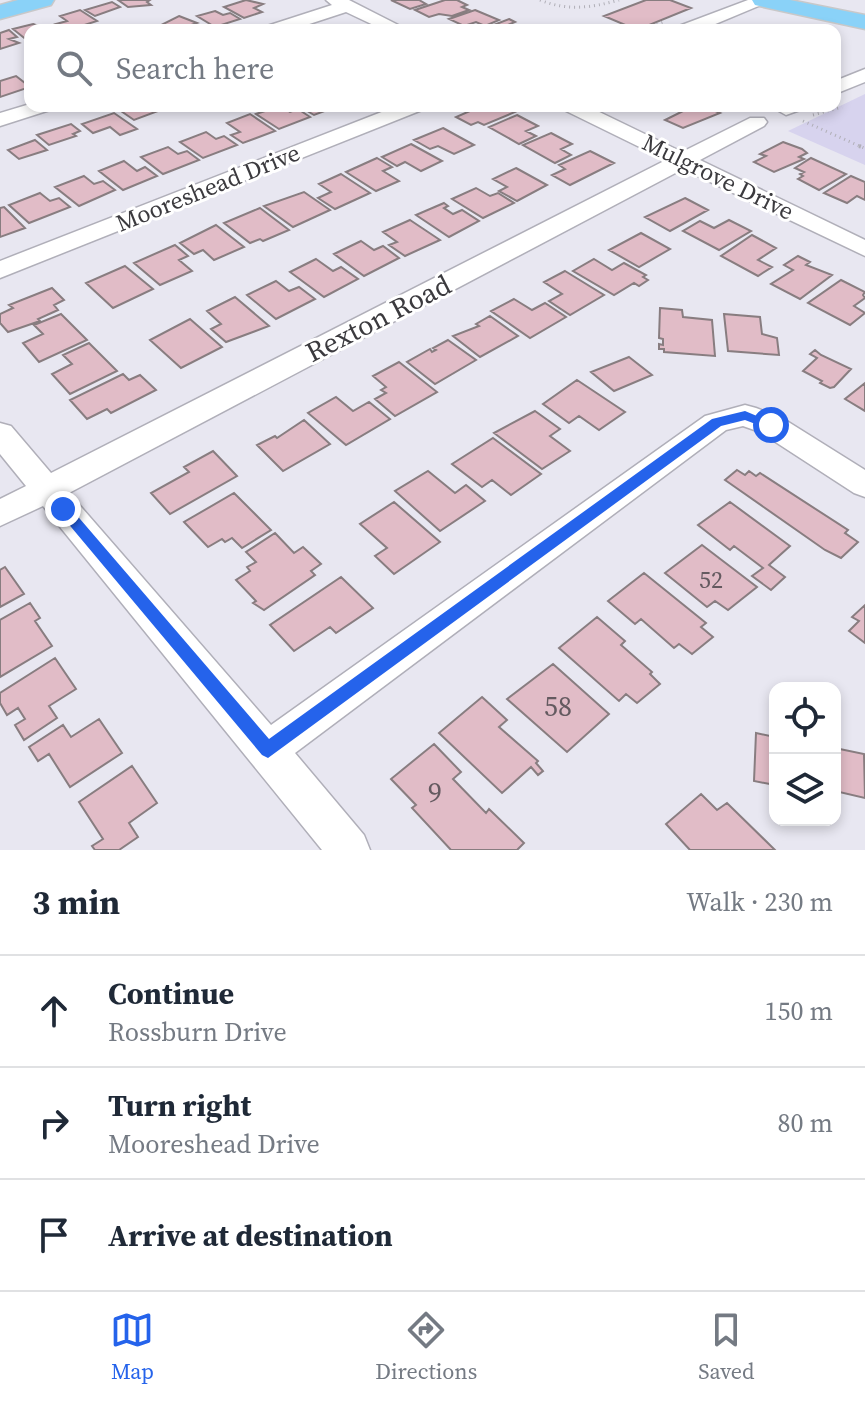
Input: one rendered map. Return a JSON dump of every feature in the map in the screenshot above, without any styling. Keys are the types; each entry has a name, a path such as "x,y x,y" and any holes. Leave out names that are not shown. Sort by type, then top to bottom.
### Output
{"main road":[{"path":"0,12 43,0"},
{"path":"763,0 799,11 824,11 865,22"},
{"path":"803,0 815,3 824,11"}],"street":[{"path":"701,24 763,0"},
{"path":"288,24 340,3 386,24"},
{"path":"841,85 865,75"},
{"path":"0,120 25,112"},
{"name":"Mooreshead Drive","path":"0,270 400,112"},
{"name":"Mulgrove Drive","path":"583,112 865,249"},
{"name":"Rexton Road","path":"0,514 757,122"},
{"path":"268,750 716,423 745,415 771,425 865,485"},
{"path":"0,434 349,850"}],"path":[{"path":"540,0 575,10 619,0"},
{"path":"841,108 853,103"},
{"path":"830,112 798,118 865,148"}],"shaded area":[{"path":"865,94 865,165 788,131 828,112 841,112 841,106"}],"building":[{"path":"118,0 150,0 147,2 151,5 128,7"},
{"path":"246,0 263,4 254,8 262,12 244,18 224,7"},
{"path":"391,0 419,0 426,4 410,9"},
{"path":"445,0 457,0 467,5 462,7 469,10 452,16 439,14 429,17 415,10"},
{"path":"646,0 670,0 691,8 652,24 623,24 604,16"},
{"path":"112,2 120,7 95,16 85,10"},
{"path":"80,10 97,21 56,24 67,21 60,16"},
{"path":"475,10 499,20 490,24 460,24 449,19"},
{"path":"215,11 223,15 230,13 240,19 210,24 197,16"},
{"path":"179,16 197,23 194,24 163,24"},
{"path":"509,19 515,22 510,24 496,24"},
{"path":"24,26 24,38 13,29"},
{"path":"9,30 17,37 9,39 19,43 0,49 0,33"},
{"path":"16,76 24,82 24,89 0,97 0,81"},
{"path":"122,112 155,112 134,120"},
{"path":"302,112 310,117 279,129 256,114"},
{"path":"468,112 515,112 484,125 478,122 471,125 456,117"},
{"path":"681,112 720,113 683,128 665,120"},
{"path":"114,113 137,129 120,135 110,127 93,133 82,124"},
{"path":"250,114 275,131 243,143 231,135 240,132 227,123"},
{"path":"517,115 538,126 526,131 536,136 519,144 489,127"},
{"path":"71,124 80,131 73,134 76,136 49,145 37,135"},
{"path":"443,128 474,145 454,154 438,146 430,149 414,140"},
{"path":"206,132 216,139 224,136 237,145 203,158 180,142"},
{"path":"551,133 572,144 561,149 571,155 555,163 523,145"},
{"path":"35,140 47,150 19,159 8,150"},
{"path":"783,142 807,153 799,157 804,159 774,172 754,162 766,156 760,154"},
{"path":"411,144 442,161 421,171 405,162 397,166 382,157"},
{"path":"168,147 178,154 187,151 199,160 163,174 141,157"},
{"path":"590,151 614,163 570,185 552,175 565,169 559,165"},
{"path":"377,158 392,167 383,171 399,181 376,191 346,172"},
{"path":"811,158 846,174 819,190 798,179 804,172 795,168"},
{"path":"124,161 137,171 145,167 157,176 123,190 99,171"},
{"path":"516,168 547,185 517,201 499,191 507,187 493,179"},
{"path":"341,174 370,193 335,209 318,198 331,192 319,184"},
{"path":"84,176 94,184 103,181 115,190 79,206 55,187"},
{"path":"851,176 865,182 865,200 857,196 847,203 824,193"},
{"path":"476,188 490,196 498,193 514,203 483,218 452,199"},
{"path":"304,192 330,210 293,227 264,206"},
{"path":"40,193 50,201 59,198 70,207 29,223 9,205"},
{"path":"685,198 708,210 670,231 645,217"},
{"path":"444,203 448,206 444,208 453,214 462,210 479,221 449,237 416,215"},
{"path":"4,207 25,228 0,237 0,208"},
{"path":"260,208 289,230 250,243 224,223"},
{"path":"410,220 440,240 405,256 389,245 397,242 383,232"},
{"path":"729,220 751,231 719,250 683,231 700,221 714,228"},
{"path":"216,225 244,247 214,260 203,250 194,254 180,243"},
{"path":"641,233 670,249 639,267 609,250"},
{"path":"752,235 776,248 758,260 772,267 758,276 721,256"},
{"path":"361,241 374,250 383,246 399,258 364,276 334,254"},
{"path":"175,245 188,256 179,260 192,271 160,285 134,263"},
{"path":"798,256 810,262 806,265 832,275 800,299 771,284 793,270 784,265"},
{"path":"316,259 333,271 341,267 358,279 324,297 290,272"},
{"path":"594,259 612,270 624,263 646,275 643,277 648,280 639,286 634,283 614,295 573,271"},
{"path":"125,266 153,289 113,308 86,283"},
{"path":"565,271 604,295 570,315 549,301 562,294 544,282"},
{"path":"841,280 865,292 865,298 854,306 865,313 850,325 808,303"},
{"path":"276,281 289,291 299,287 315,299 276,319 247,295"},
{"path":"52,288 64,300 54,305 58,310 38,319 40,321 8,332 0,323 0,314 13,308 9,305"},
{"path":"235,297 269,326 226,342 211,329 221,324 207,311"},
{"path":"514,299 532,310 545,303 566,317 530,338 491,311"},
{"path":"660,308 682,310 683,317 712,320 715,356 659,349 659,344 663,345 663,339 659,338"},
{"path":"61,314 87,340 39,362 23,343 43,334 34,325"},
{"path":"724,314 760,317 762,334 777,338 779,355 728,351"},
{"path":"490,316 518,336 480,357 453,336 479,326 476,324"},
{"path":"190,319 222,347 181,368 150,340"},
{"path":"448,340 476,360 435,384 407,362 430,349 432,352 436,350 433,348"},
{"path":"89,343 117,371 70,394 52,374 72,364 63,355"},
{"path":"815,350 851,369 834,387 820,383 822,381 803,371 817,358 810,354"},
{"path":"629,357 652,375 614,391 591,372"},
{"path":"399,362 437,392 395,416 375,399 386,393 381,390 386,387 373,376"},
{"path":"123,374 129,380 140,375 156,390 111,413 107,409 87,419 70,400"},
{"path":"577,380 625,412 599,430 579,416 569,423 543,404"},
{"path":"865,383 865,411 845,399"},
{"path":"336,397 353,411 369,402 390,419 346,445 308,413"},
{"path":"535,411 560,429 550,436 570,451 542,469 494,433"},
{"path":"304,420 330,444 283,471 257,445 275,436 277,438"},
{"path":"493,438 541,474 511,495 492,480 482,487 452,464"},
{"path":"213,451 237,476 170,514 151,493 189,472 184,467"},
{"path":"737,470 745,475 749,471 756,476 760,473 848,530 845,533 858,542 841,558 825,550 725,480"},
{"path":"428,471 455,493 466,485 485,501 440,531 395,491"},
{"path":"234,493 271,530 242,548 232,538 225,542 222,539 208,547 184,522"},
{"path":"394,502 440,542 394,574 375,556 387,548 360,524"},
{"path":"730,502 790,546 769,565 785,577 771,590 752,576 763,568 734,546 730,550 698,525"},
{"path":"275,533 294,553 303,547 321,564 311,571 315,575 264,610 253,603 256,601 236,580 250,571 247,567 256,562 246,552"},
{"path":"702,545 757,587 728,610 715,601 707,607 665,573"},
{"path":"5,567 24,594 0,607 0,570"},
{"path":"644,573 706,623 701,627 713,637 692,654 679,644 674,648 641,619 635,624 608,601"},
{"path":"341,577 373,608 336,633 330,627 294,651 270,625"},
{"path":"30,603 40,618 35,621 52,646 0,677 0,620"},
{"path":"865,605 865,643 849,631 859,621 852,617"},
{"path":"597,617 625,641 621,645 652,672 650,674 660,684 637,703 626,694 619,701 559,648"},
{"path":"55,658 76,689 49,706 57,718 24,740 15,725 25,719 18,708 7,715 0,703 0,693"},
{"path":"553,664 609,714 567,752 507,699"},
{"path":"482,697 507,720 499,727 538,761 536,763 543,771 538,775 531,767 502,793 439,733"},
{"path":"99,719 122,753 70,787 49,754 38,761 29,747 63,725 71,737"},
{"path":"756,733 769,736 769,784 754,781"},
{"path":"434,744 461,772 453,779 486,813 489,809 524,843 517,850 451,850 412,808 416,805 391,779"},
{"path":"841,749 864,754 865,798 841,792"},
{"path":"132,766 157,803 129,823 138,837 119,850 95,850 92,846 103,839 79,802"},
{"path":"701,794 717,810 727,803 775,850 690,850 666,824"}],"route":[{"path":"63,509 268,750 716,423 745,415 771,425"}]}
